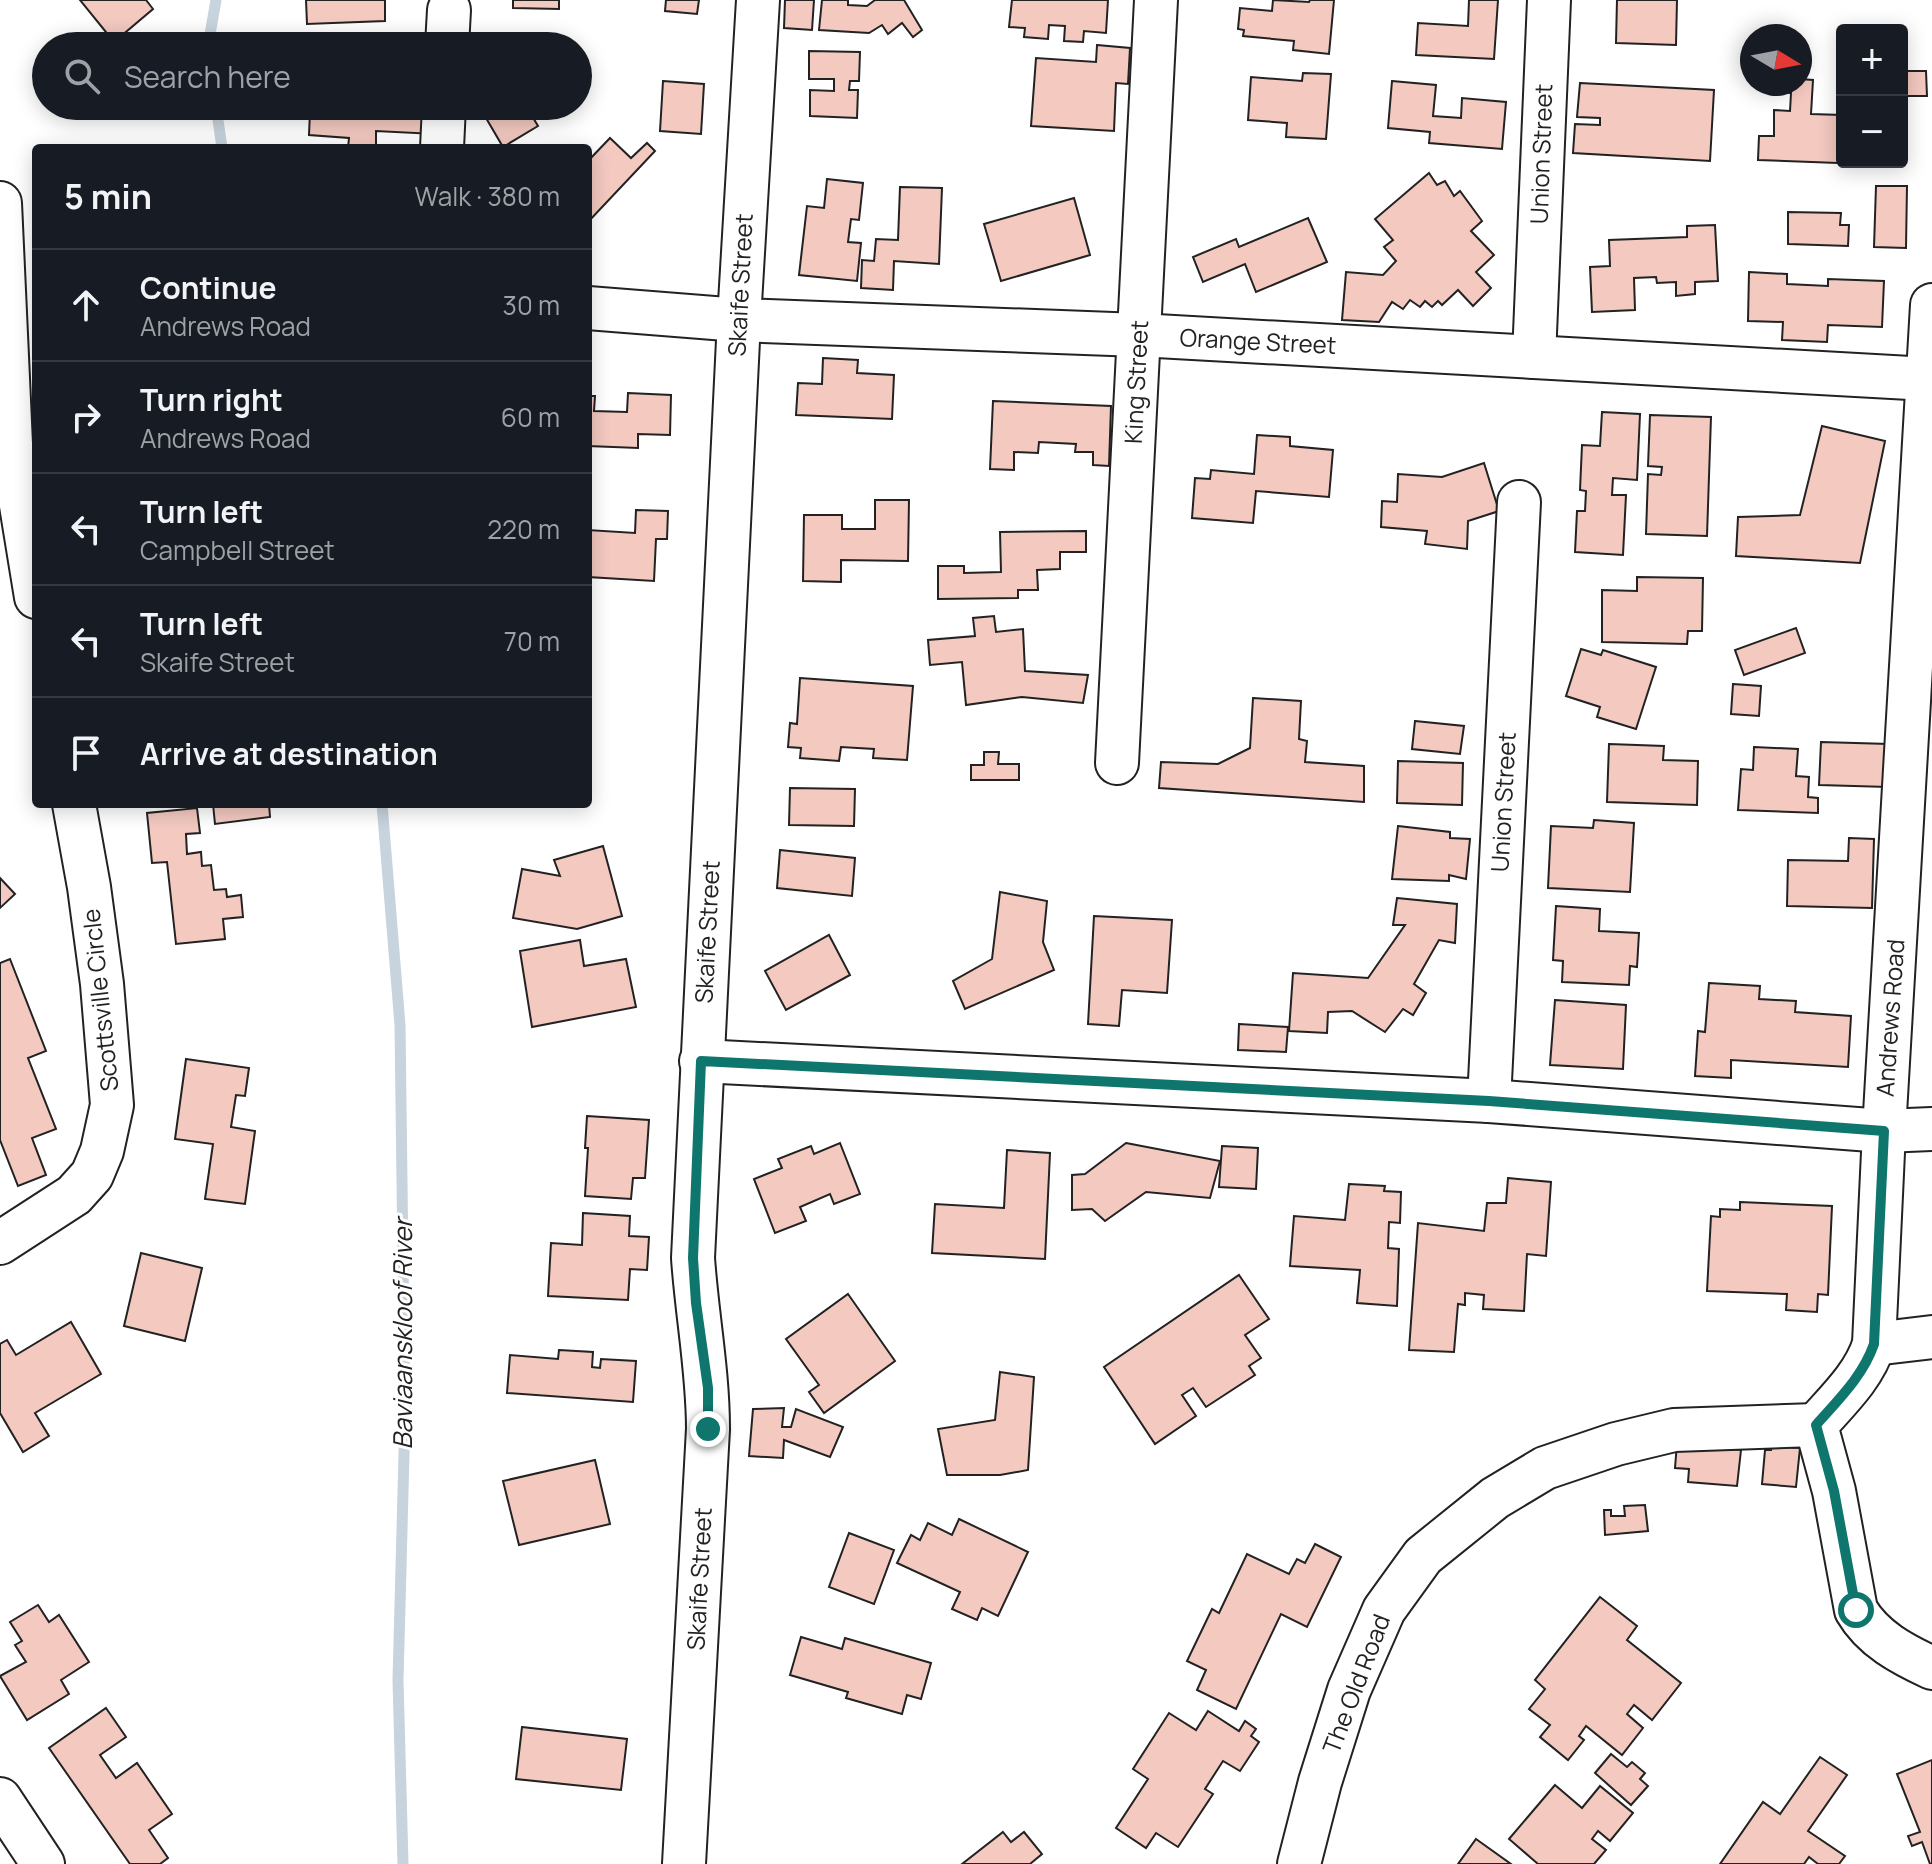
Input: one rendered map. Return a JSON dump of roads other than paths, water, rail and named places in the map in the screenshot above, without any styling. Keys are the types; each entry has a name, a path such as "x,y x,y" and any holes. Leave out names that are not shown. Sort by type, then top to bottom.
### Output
{"street":[{"name":"Skaife Street","path":"684,1864 708,1429 708,1388 693,1258 739,320 758,0"},
{"name":"King Street","path":"1117,763 1156,0"},
{"name":"Union Street","path":"1534,357 1549,0"},
{"path":"442,144 443,120"},
{"path":"0,203 11,444 32,573"},
{"name":"Andrews Road","path":"1816,1425 1858,1376 1869,1360 1874,1344 1884,1131 1918,820 1932,305"},
{"name":"Orange Street","path":"592,308 739,320 1139,335 1928,379"},
{"name":"Union Street","path":"1489,1101 1519,502"},
{"name":"Scottsville Circle","path":"0,1243 74,1195 92,1175 102,1151 112,1105 102,984 75,808"},
{"path":"701,1061 1489,1101 1884,1131 1932,1129"},
{"path":"1874,1344 1932,1337"},
{"path":"1816,1425 1834,1491 1856,1610 1878,1638 1932,1668"},
{"name":"The Old Road","path":"1299,1864 1320,1782 1349,1690 1384,1610 1423,1556 1495,1498 1545,1468 1616,1444 1674,1430 1816,1425"},
{"path":"0,1799 43,1864"}],"waterway":[{"name":"Baviaanskloof River","path":"210,32 216,0"},
{"name":"Baviaanskloof River","path":"218,120 221,144"},
{"name":"Baviaanskloof River","path":"382,808 400,1025 405,1417 398,1680 403,1864"}]}
